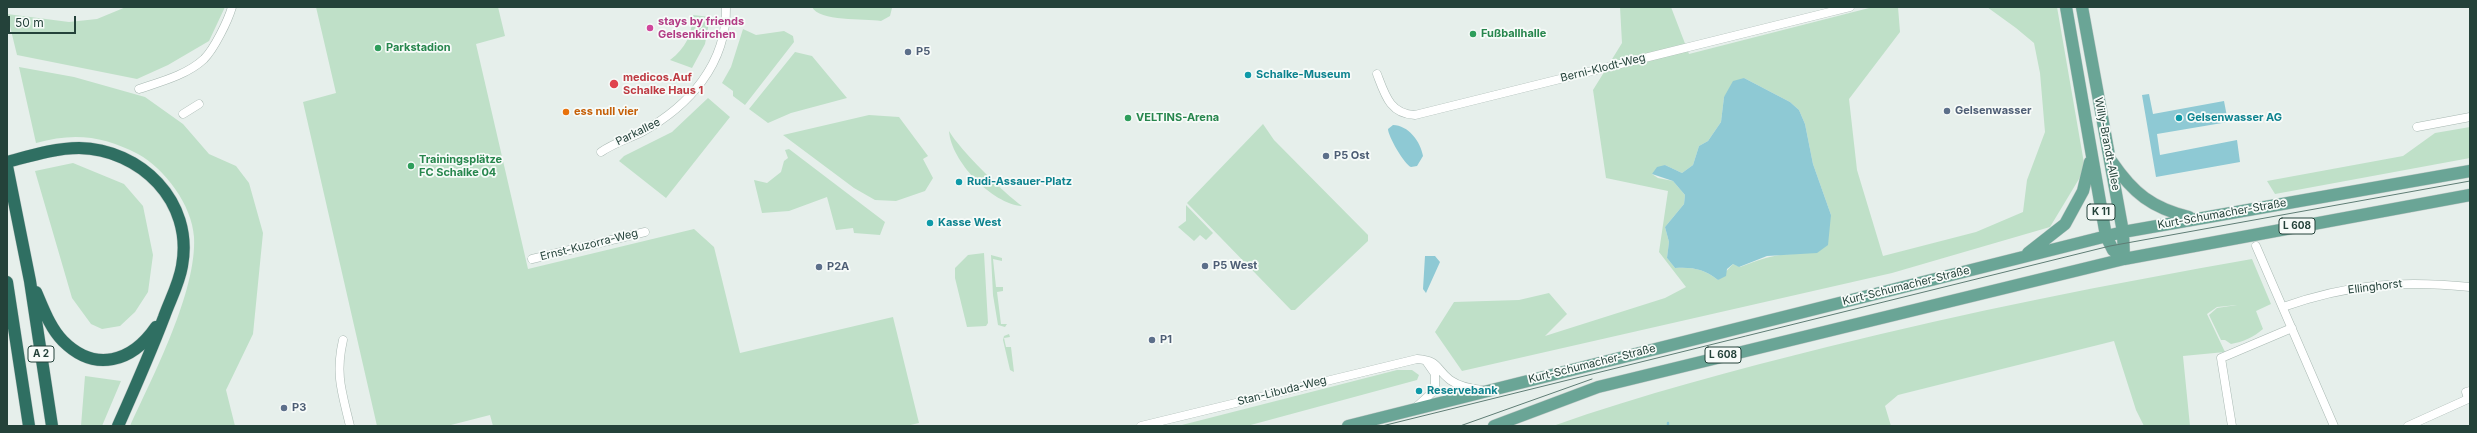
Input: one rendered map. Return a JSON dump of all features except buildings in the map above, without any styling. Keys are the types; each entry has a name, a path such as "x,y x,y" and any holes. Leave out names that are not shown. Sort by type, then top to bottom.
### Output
{"highway":[{"path":"7,162 35,155 77,148 113,153 142,167 166,192 175,206 182,226 184,245 183,265 178,284 164,316 158,337 118,426"},
{"name":"A 2","path":"7,166 30,281 52,426"},
{"path":"30,281 51,325 62,340 79,353 94,359 109,361 124,357 137,349 164,316"},
{"name":"A 2","path":"7,282 10,310 29,426"}],"main road":[{"name":"Willy-Brandt-Allee","path":"2066,7 2106,236 2113,250 2124,259"},
{"name":"Willy-Brandt-Allee","path":"2082,7 2123,232 2124,259"},
{"path":"2108,155 2126,183 2143,198 2171,213 2194,218"},
{"path":"2023,257 2065,224 2083,191 2091,157"},
{"name":"Kurt-Schumacher-Straße","path":"1348,426 2123,232 2194,218 2470,171"},
{"name":"L 608","path":"1494,426 1598,387 2124,259 2470,194"}],"street":[{"path":"139,89 176,76 204,59 219,36 232,7"},
{"name":"Parkallee","path":"601,152 616,142 640,133 666,118 699,86 710,69 722,44 725,32 726,7"},
{"name":"Berni-Klodt-Weg","path":"1377,74 1391,106 1398,112 1415,115 1850,7"},
{"path":"184,114 199,104"},
{"path":"2417,127 2470,117"},
{"name":"Ernst-Kuzorra-Weg","path":"532,259 645,232"},
{"path":"2256,246 2334,426"},
{"name":"Ellinghorst","path":"2283,308 2308,298 2385,284 2405,283 2470,287"},
{"path":"2232,426 2220,358 2292,328"},
{"path":"343,340 338,362 339,380 350,426"},
{"path":"1424,360 1432,361 1451,380 1458,384 1486,391"},
{"path":"1413,410 1434,390 1435,374 1424,360"},
{"name":"Stan-Libuda-Weg","path":"1141,426 1400,362 1424,360"},
{"path":"2408,426 2468,399 2466,392 2470,391"}],"green space":[{"path":"126,7 225,7 209,41 168,65 137,79 17,55 7,14 69,22 97,19"},
{"name":"Trainingsplätze FC Schalke 04","path":"316,7 498,7 505,36 476,44 528,269 694,229 714,247 740,353 893,317 919,423 906,426 493,426 490,415 447,426 377,426 303,102 336,93"},
{"path":"812,7 892,8 890,16 881,21 832,17 816,12"},
{"path":"1620,7 1671,7 1689,54 1873,7 1898,7 1900,32 1849,99 1857,170 1883,256 1976,232 2023,212 2027,180 2045,132 2040,73 2034,43 1987,7 2057,7 2085,169 2050,227 1892,273 1462,371 1435,332 1454,302 1519,300 1549,293 1567,314 1545,336 1665,298 1686,287 1659,252 1668,191 1606,178 1593,90 1622,43","holes":["1744,78 1790,102 1799,110 1805,124 1813,164 1831,215 1799,254 1783,254 1769,257 1740,267 1733,264 1718,280 1703,271 1687,268 1675,268 1667,258 1669,242 1665,227 1684,204 1685,195 1673,181 1658,178 1652,174 1665,165 1682,173 1693,165 1699,146 1708,141 1721,122 1724,97"]},
{"path":"693,15 710,17 705,44 692,68 670,60 680,51 687,40 690,34"},
{"path":"743,29 756,35 784,31 793,36 794,42 745,105 733,96 733,91 722,83 731,67"},
{"path":"795,52 812,56 847,98 791,113 768,123 749,109"},
{"path":"19,67 74,77 145,97 183,124 209,154 236,166 249,183 263,233 253,334 226,390 235,426 130,426 172,333 181,307 193,259 194,237 192,225 183,201 167,178 138,154 113,143 88,138 63,138 36,143"},
{"path":"708,98 730,117 666,198 619,161 624,156 672,132"},
{"path":"869,115 899,117 928,156 923,159 933,178 925,191 896,201 875,200 854,188 783,135"},
{"path":"1263,124 1274,140 1368,235 1368,241 1295,310 1291,310 1187,203"},
{"path":"2470,127 2470,158 2275,194 2267,181 2403,156 2435,133"},
{"path":"949,131 983,171 1022,206 998,198 975,179 957,155 951,143"},
{"path":"789,149 885,222 880,235 854,233 853,228 836,230 827,197 789,211 762,213 754,180 767,183 781,172 784,161 788,158 785,150"},
{"path":"73,163 124,184 143,206 153,255 148,292 135,312 120,326 102,329 91,324 72,298 35,171"},
{"path":"1186,205 1213,233 1206,240 1200,235 1194,241 1178,227 1186,221"},
{"path":"984,253 988,323 986,326 967,327 955,278 955,268 968,255"},
{"path":"991,255 1002,258 1002,261 993,259 996,287 1003,287 1003,291 997,292 1001,324 1007,324 1005,327 998,325 993,295"},
{"path":"2252,259 2271,304 2256,311 2263,329 2248,339 2231,344 2225,340 2221,340 2209,315 2217,308 2237,305 2217,307 2207,314 2225,352 2183,356 2190,426 2144,426 2136,410 2114,341 1898,395 1885,406 1891,426 1553,426 1621,403 1689,383 1880,334 2039,299"},
{"path":"1009,334 1010,337 1004,338 1006,347 1011,347 1014,372 1010,370 1003,340 1004,336"},
{"path":"1397,370 1412,370 1419,375 1417,380 1247,426 1178,426"},
{"path":"85,376 121,381 102,426 81,426"}],"water":[{"path":"1744,78 1790,102 1799,110 1805,124 1813,164 1831,215 1828,245 1817,253 1767,256 1739,267 1733,264 1727,269 1726,276 1718,280 1703,271 1687,268 1675,268 1667,258 1669,242 1665,227 1684,204 1685,195 1673,181 1652,174 1657,167 1665,165 1682,173 1693,165 1699,146 1708,141 1721,122 1724,97 1733,81"},
{"path":"2149,94 2153,114 2224,101 2228,122 2157,134 2160,155 2237,140 2240,162 2156,177 2142,95"},
{"path":"1393,125 1409,131 1420,145 1423,156 1417,166 1411,167 1408,165 1397,150 1388,129"},
{"path":"1425,256 1435,256 1440,262 1426,293 1423,289"}],"tram line":[{"path":"1382,426 2110,246 2470,181"},
{"path":"1460,426 1592,379"}],"place":[{"name":"stays by friends Gelsenkirchen","path":"650,28"},
{"name":"Fußballhalle","path":"1473,34"},
{"name":"Parkstadion","path":"378,48"},
{"name":"P5","path":"908,52"},
{"name":"Schalke-Museum","path":"1248,75"},
{"name":"medicos.Auf Schalke Haus 1","path":"614,84"},
{"name":"Gelsenwasser","path":"1947,111"},
{"name":"ess null vier","path":"566,112"},
{"name":"VELTINS-Arena","path":"1128,118"},
{"name":"Gelsenwasser AG","path":"2179,118"},
{"name":"P5 Ost","path":"1326,156"},
{"name":"Trainingsplätze FC Schalke 04","path":"411,166"},
{"name":"Rudi-Assauer-Platz","path":"959,182"},
{"name":"Kasse West","path":"930,223"},
{"name":"P5 West","path":"1205,266"},
{"name":"P2A","path":"819,267"},
{"name":"P1","path":"1152,340"},
{"name":"Reservebank","path":"1419,391"},
{"name":"P3","path":"284,408"}]}
